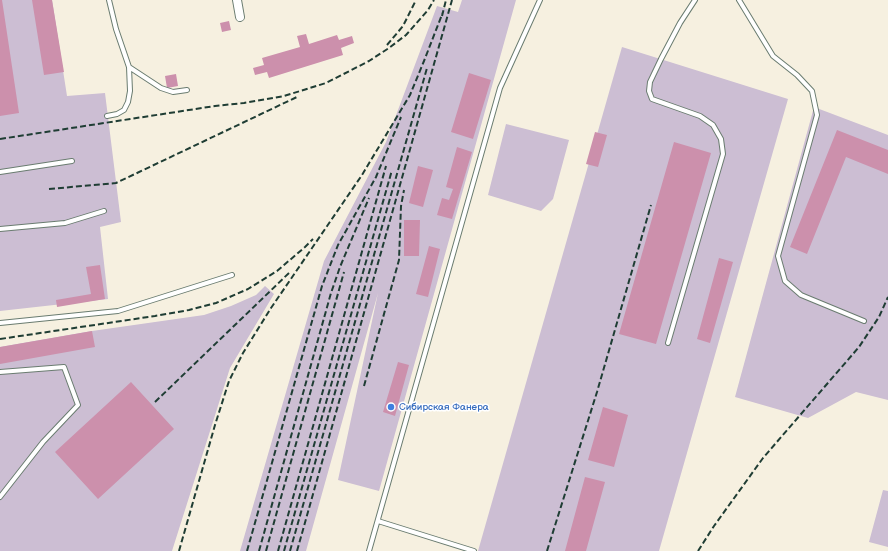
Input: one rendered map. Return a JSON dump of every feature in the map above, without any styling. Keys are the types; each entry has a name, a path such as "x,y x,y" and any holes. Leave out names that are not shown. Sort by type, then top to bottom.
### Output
{"street":[{"path":"237,0 240,17"}],"lane":[{"path":"106,116 117,114 124,110 128,102 130,91 129,67 116,29 109,0"},
{"path":"368,551 378,521 500,88 540,0"},
{"path":"668,343 723,154 721,139 713,125 700,116 652,99 649,91 650,82 661,59 680,23 695,0"},
{"path":"739,0 773,56 797,75 812,91 817,115 778,256 784,281 801,295 864,321"},
{"path":"129,67 161,88 173,92 187,90"},
{"path":"0,172 72,161"},
{"path":"0,228 65,223 104,211"},
{"path":"0,323 118,311 232,275"},
{"path":"0,372 64,367 78,405 43,442 0,497"},
{"path":"378,521 474,551"}],"shaded area":[{"path":"0,0 52,0 67,96 105,93 121,222 100,227 108,299 0,311"},
{"path":"462,0 516,0 379,491 338,480 378,293 306,551 240,551 324,261 386,142 437,6 458,12"},
{"path":"622,47 788,99 659,551 478,551"},
{"path":"814,107 888,135 888,400 856,392 808,418 735,397"},
{"path":"506,124 569,140 553,199 541,211 488,195"},
{"path":"265,286 274,294 230,368 172,551 0,551 0,347 92,331 204,315 231,306 256,295"},
{"path":"883,490 888,491 888,547 869,542"}],"building":[{"path":"0,0 2,0 19,113 0,116"},
{"path":"32,0 52,0 64,72 44,75"},
{"path":"229,21 231,30 222,32 220,23"},
{"path":"306,34 309,44 337,35 339,40 352,36 354,43 341,48 343,55 269,78 267,72 255,75 253,68 264,65 262,58 300,47 297,36"},
{"path":"469,73 491,80 473,139 451,132"},
{"path":"176,74 178,86 167,88 165,76"},
{"path":"837,130 888,150 888,174 846,157 807,254 790,247"},
{"path":"595,132 607,135 598,167 586,164"},
{"path":"674,142 711,153 656,344 619,334"},
{"path":"457,147 472,152 452,219 437,215 442,198 449,200 453,189 446,187"},
{"path":"418,166 433,170 423,207 409,203"},
{"path":"404,220 420,220 419,256 404,256"},
{"path":"429,246 440,249 428,297 416,294"},
{"path":"719,258 733,262 710,343 697,339"},
{"path":"100,265 105,299 57,307 56,300 91,294 86,267"},
{"path":"92,331 95,347 0,364 0,347"},
{"path":"398,362 409,365 395,416 383,412"},
{"path":"131,382 174,429 98,499 55,452"},
{"path":"603,407 628,415 614,467 588,460"},
{"path":"585,477 605,482 586,551 565,551"}],"railway":[{"path":"387,45 403,26 416,0"},
{"path":"0,139 215,106 244,103 284,96 326,83 369,61 406,35 428,10 434,0"},
{"path":"442,16 446,0"},
{"path":"297,551 452,0"},
{"path":"179,551 229,381 243,353 271,308 362,175 410,95 443,12"},
{"path":"290,551 427,68"},
{"path":"49,189 116,183 299,96"},
{"path":"247,551 322,286 338,245 376,177 401,117"},
{"path":"278,551 386,166"},
{"path":"284,551 392,170"},
{"path":"364,386 399,260 401,206 404,190"},
{"path":"259,551 331,293 340,267 369,198"},
{"path":"547,551 597,392 651,205"},
{"path":"0,339 155,316 189,310 216,303 248,289 277,271 313,239"},
{"path":"155,402 290,272"},
{"path":"266,551 344,272"},
{"path":"698,551 714,526 763,458 859,347 879,317 888,297"}],"place":[{"name":"Сибирская Фанера","path":"391,407"}]}
